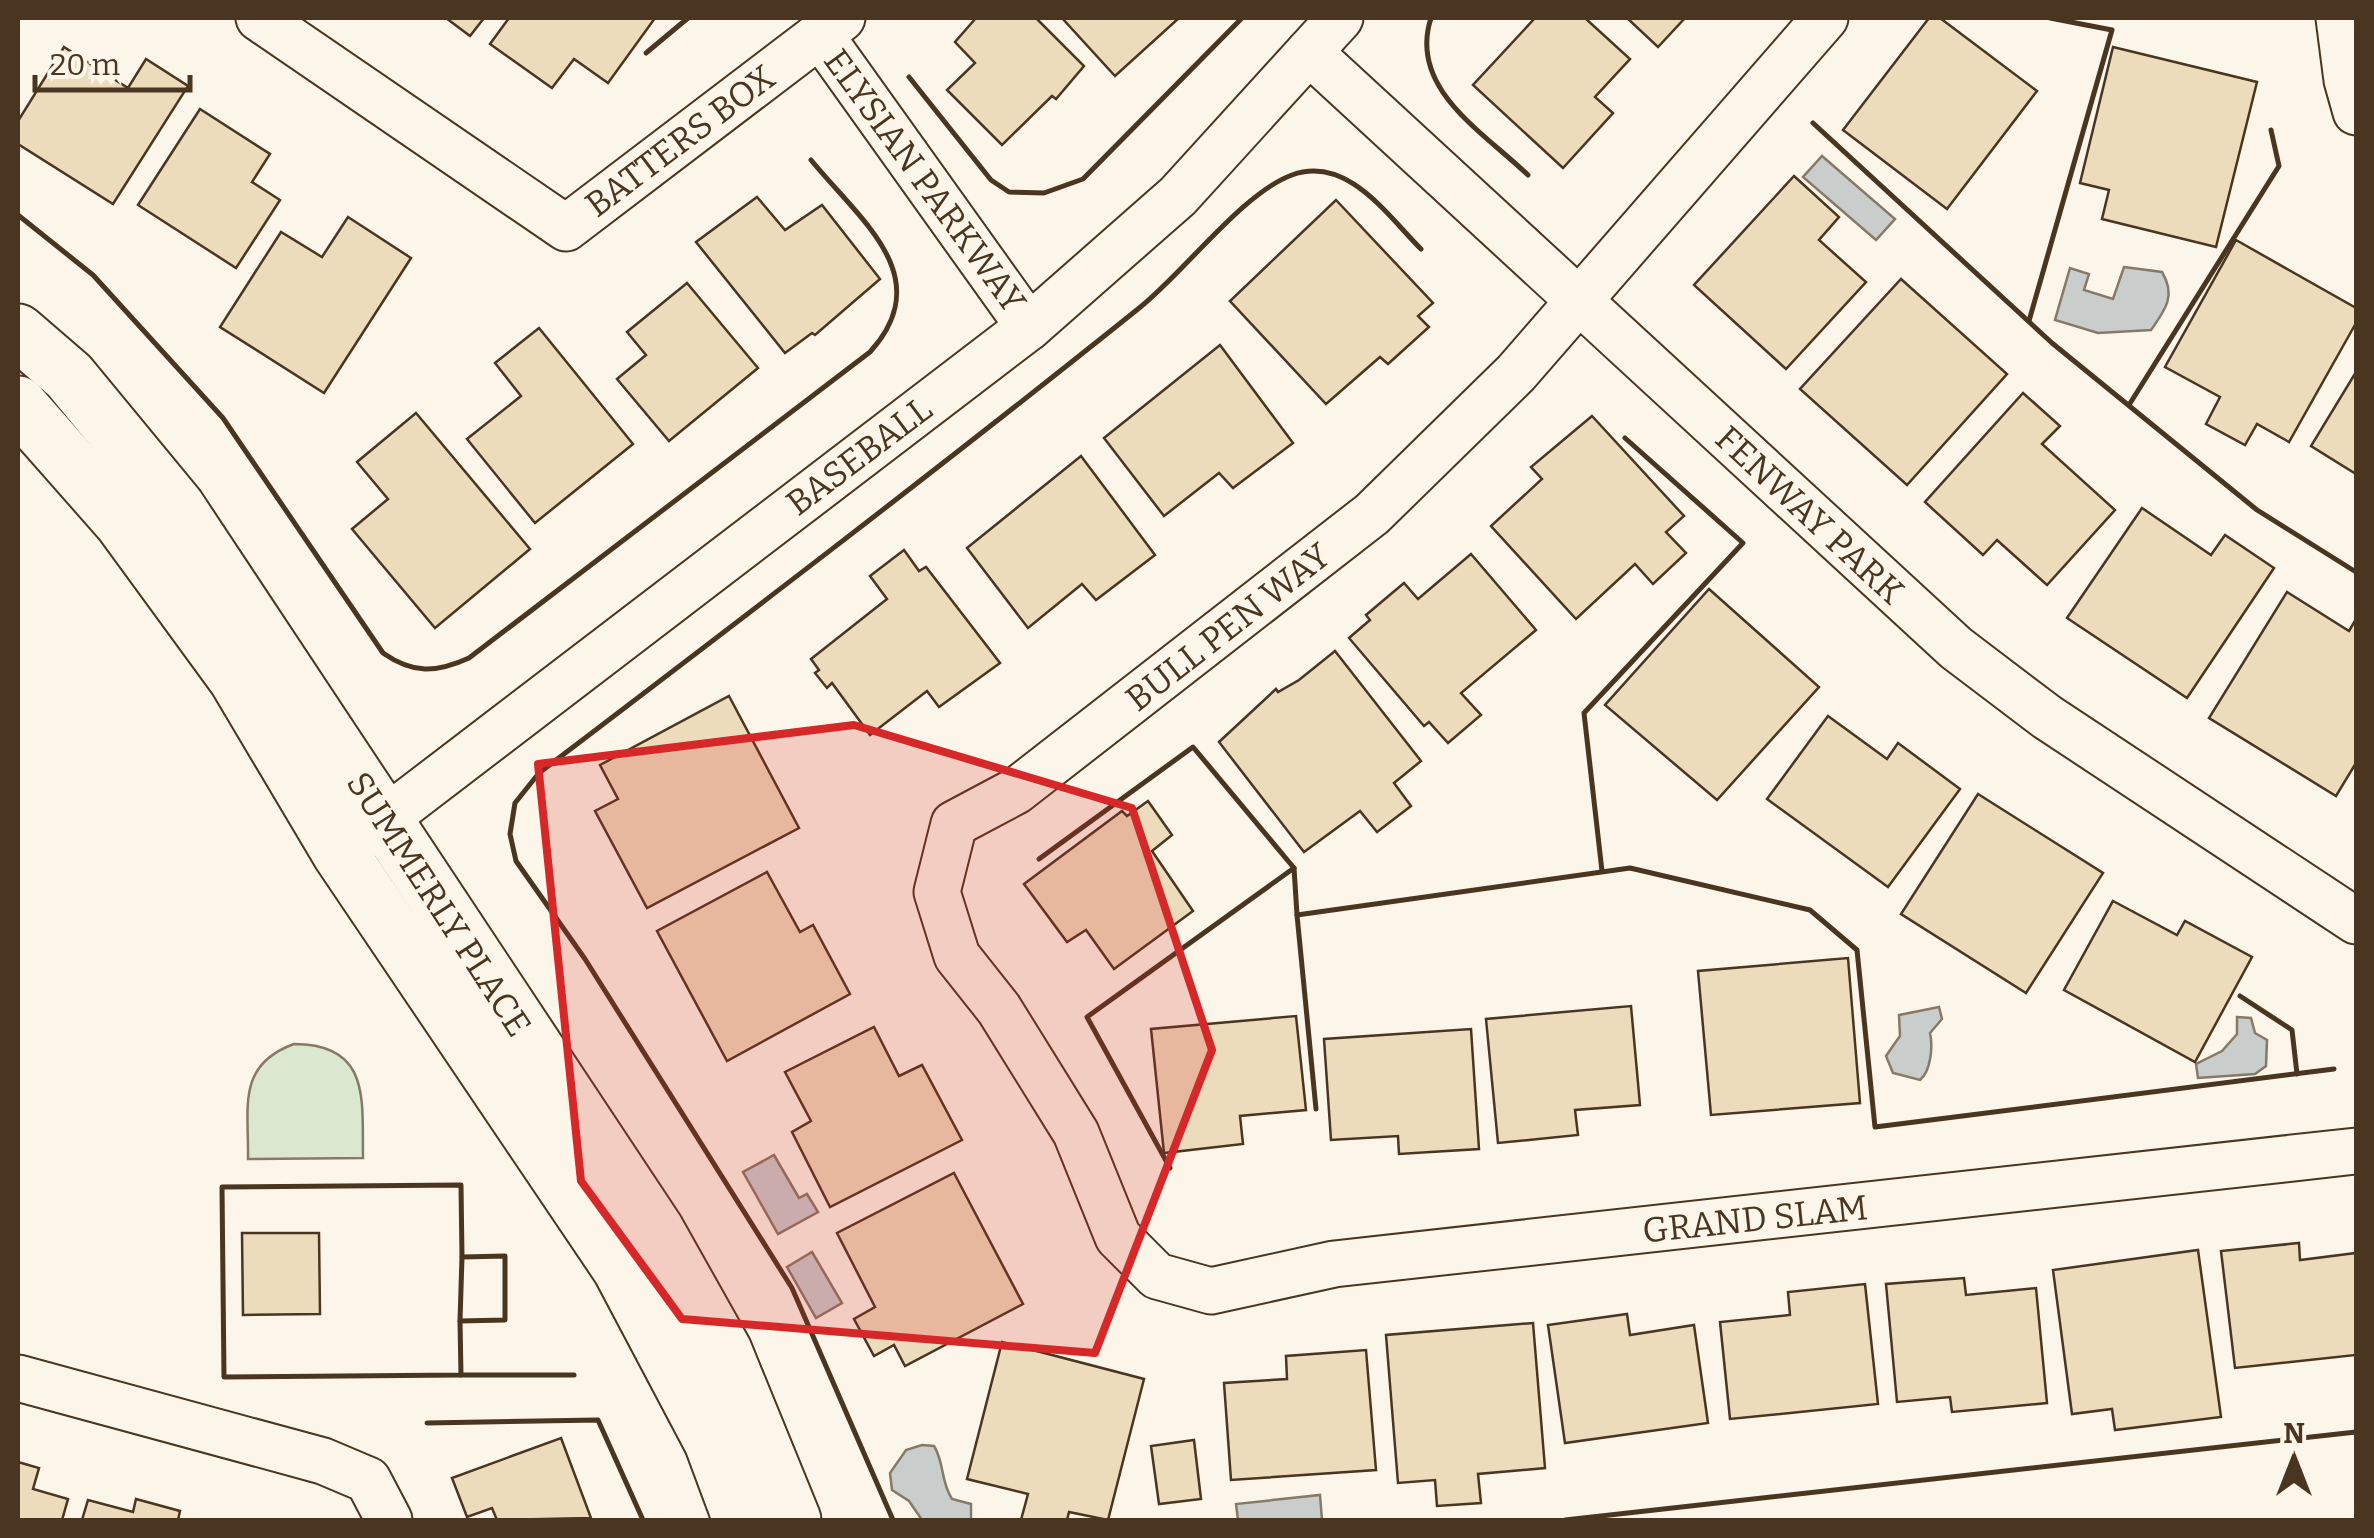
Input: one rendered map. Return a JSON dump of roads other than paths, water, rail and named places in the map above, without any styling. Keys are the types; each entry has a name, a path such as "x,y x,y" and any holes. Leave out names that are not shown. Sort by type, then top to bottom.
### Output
{"street":[{"name":"BATTERS BOX","path":"259,18 566,228 831,26"},
{"name":"BASEBALL","path":"340,853 1029,327 1178,196 1340,18"},
{"name":"BULL PEN WAY","path":"1157,1276 1118,1237 1076,1133 999,1009 956,956 937,892 954,824 1016,791 1372,514 1516,373 1825,18"},
{"path":"2338,18 2346,80 2356,112"},
{"name":"ELYSIAN PARKWAY","path":"831,26 1029,327"},
{"name":"FENWAY PARK","path":"1309,52 1956,648 2048,717 2356,921"},
{"name":"SUMMERLY PLACE","path":"18,332 69,376 177,507 656,1230 724,1351 793,1520"},
{"name":"SUMMERLY PLACE","path":"18,404 122,522 236,678 340,853 620,1268 712,1442 741,1520"},
{"name":"GRAND SLAM","path":"1157,1276 1211,1291 1334,1264 2356,1151"},
{"path":"18,1378 323,1461 368,1480 389,1520"}]}
